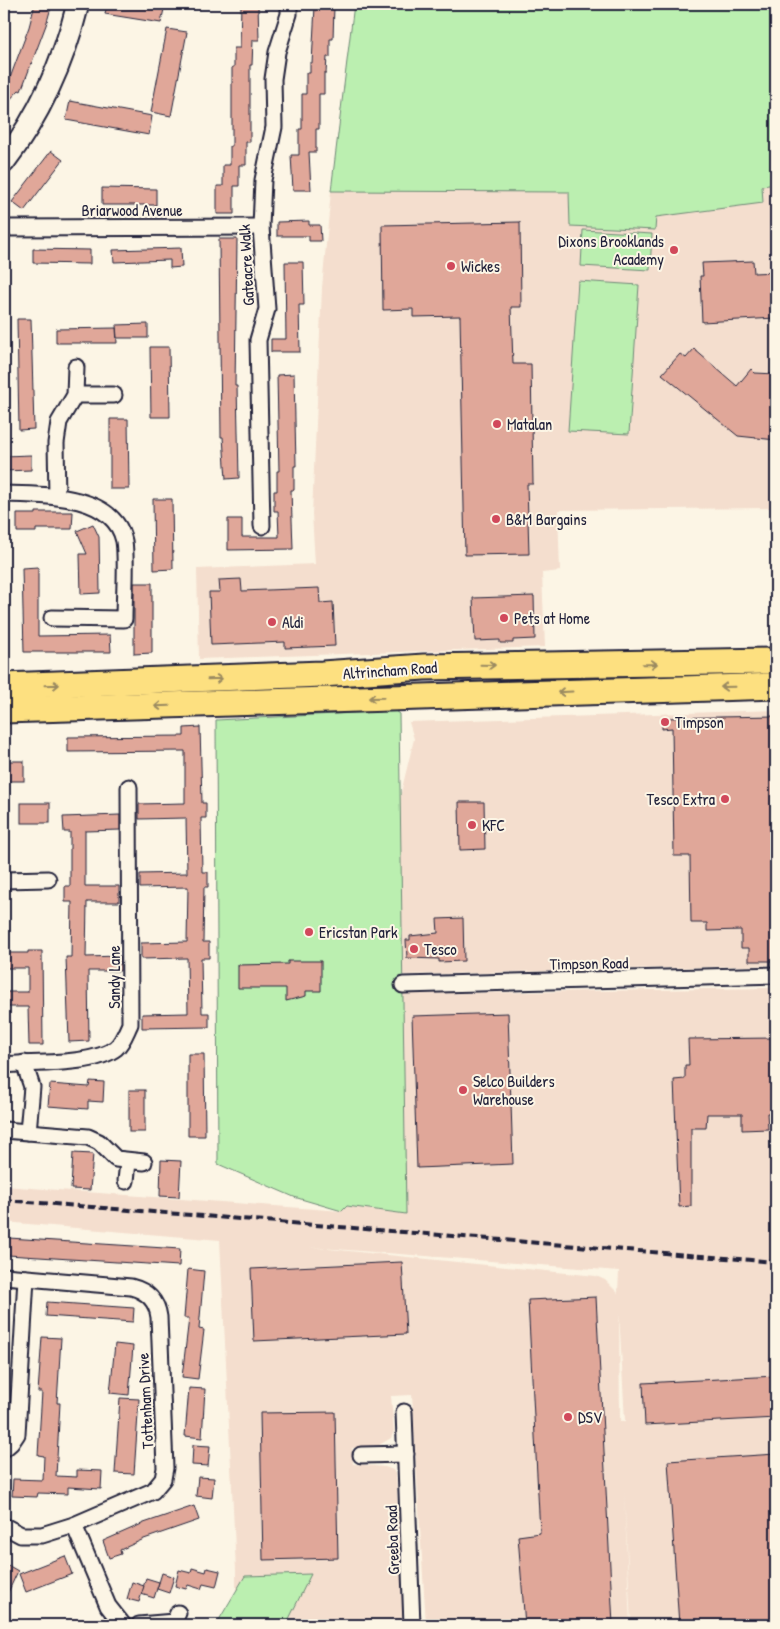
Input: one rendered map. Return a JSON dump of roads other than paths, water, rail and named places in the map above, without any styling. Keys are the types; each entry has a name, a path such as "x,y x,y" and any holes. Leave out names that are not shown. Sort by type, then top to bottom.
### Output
{"highway":[{"name":"Altrincham Road","path":"4,686 313,675 424,666 776,661"},
{"name":"Altrincham Road","path":"10,707 776,686"}],"main road":[{"path":"4,162 33,118 50,84 78,4"}],"street":[{"name":"Gateacre Walk","path":"262,526 258,340 267,309 261,227 262,180 274,127 273,79 277,52 289,14 289,4"},
{"name":"Briarwood Avenue","path":"4,228 261,227"},
{"path":"57,496 56,443 59,422 75,395 76,367"},
{"path":"75,395 114,395"},
{"path":"4,494 57,496 100,509 115,523 124,541 124,619 52,618"},
{"name":"Sandy Lane","path":"4,1064 100,1055 120,1044 130,1024 129,787"},
{"path":"4,880 48,879"},
{"name":"Timpson Road","path":"403,985 776,975"},
{"path":"24,1063 32,1087 28,1132"},
{"path":"4,1130 94,1138 116,1159 128,1162 144,1162"},
{"path":"126,1181 128,1162"},
{"name":"Tottenham Drive","path":"4,1276 139,1289 152,1299 158,1312 165,1462 163,1479 157,1488 147,1495 74,1525 34,1536 21,1535 4,1526"},
{"path":"4,1448 11,1444 17,1434 26,1278"},
{"name":"Greeba Road","path":"404,1412 412,1625"},
{"path":"362,1456 406,1454"},
{"path":"74,1525 108,1606 123,1625"},
{"path":"139,1625 174,1622 178,1613"}],"railway":[{"path":"4,1200 776,1262"}],"place":[{"name":"Dixons Brooklands Academy","path":"674,250"},
{"name":"Wickes","path":"451,266"},
{"name":"Matalan","path":"497,424"},
{"name":"B&M Bargains","path":"496,519"},
{"name":"Pets at Home","path":"504,618"},
{"name":"Aldi","path":"272,622"},
{"name":"Timpson","path":"665,722"},
{"name":"Tesco Extra","path":"725,799"},
{"name":"KFC","path":"472,825"},
{"name":"Ericstan Park","path":"309,932"},
{"name":"Tesco","path":"414,949"},
{"name":"Selco Builders Warehouse","path":"463,1090"},
{"name":"DSV","path":"568,1417"}]}
